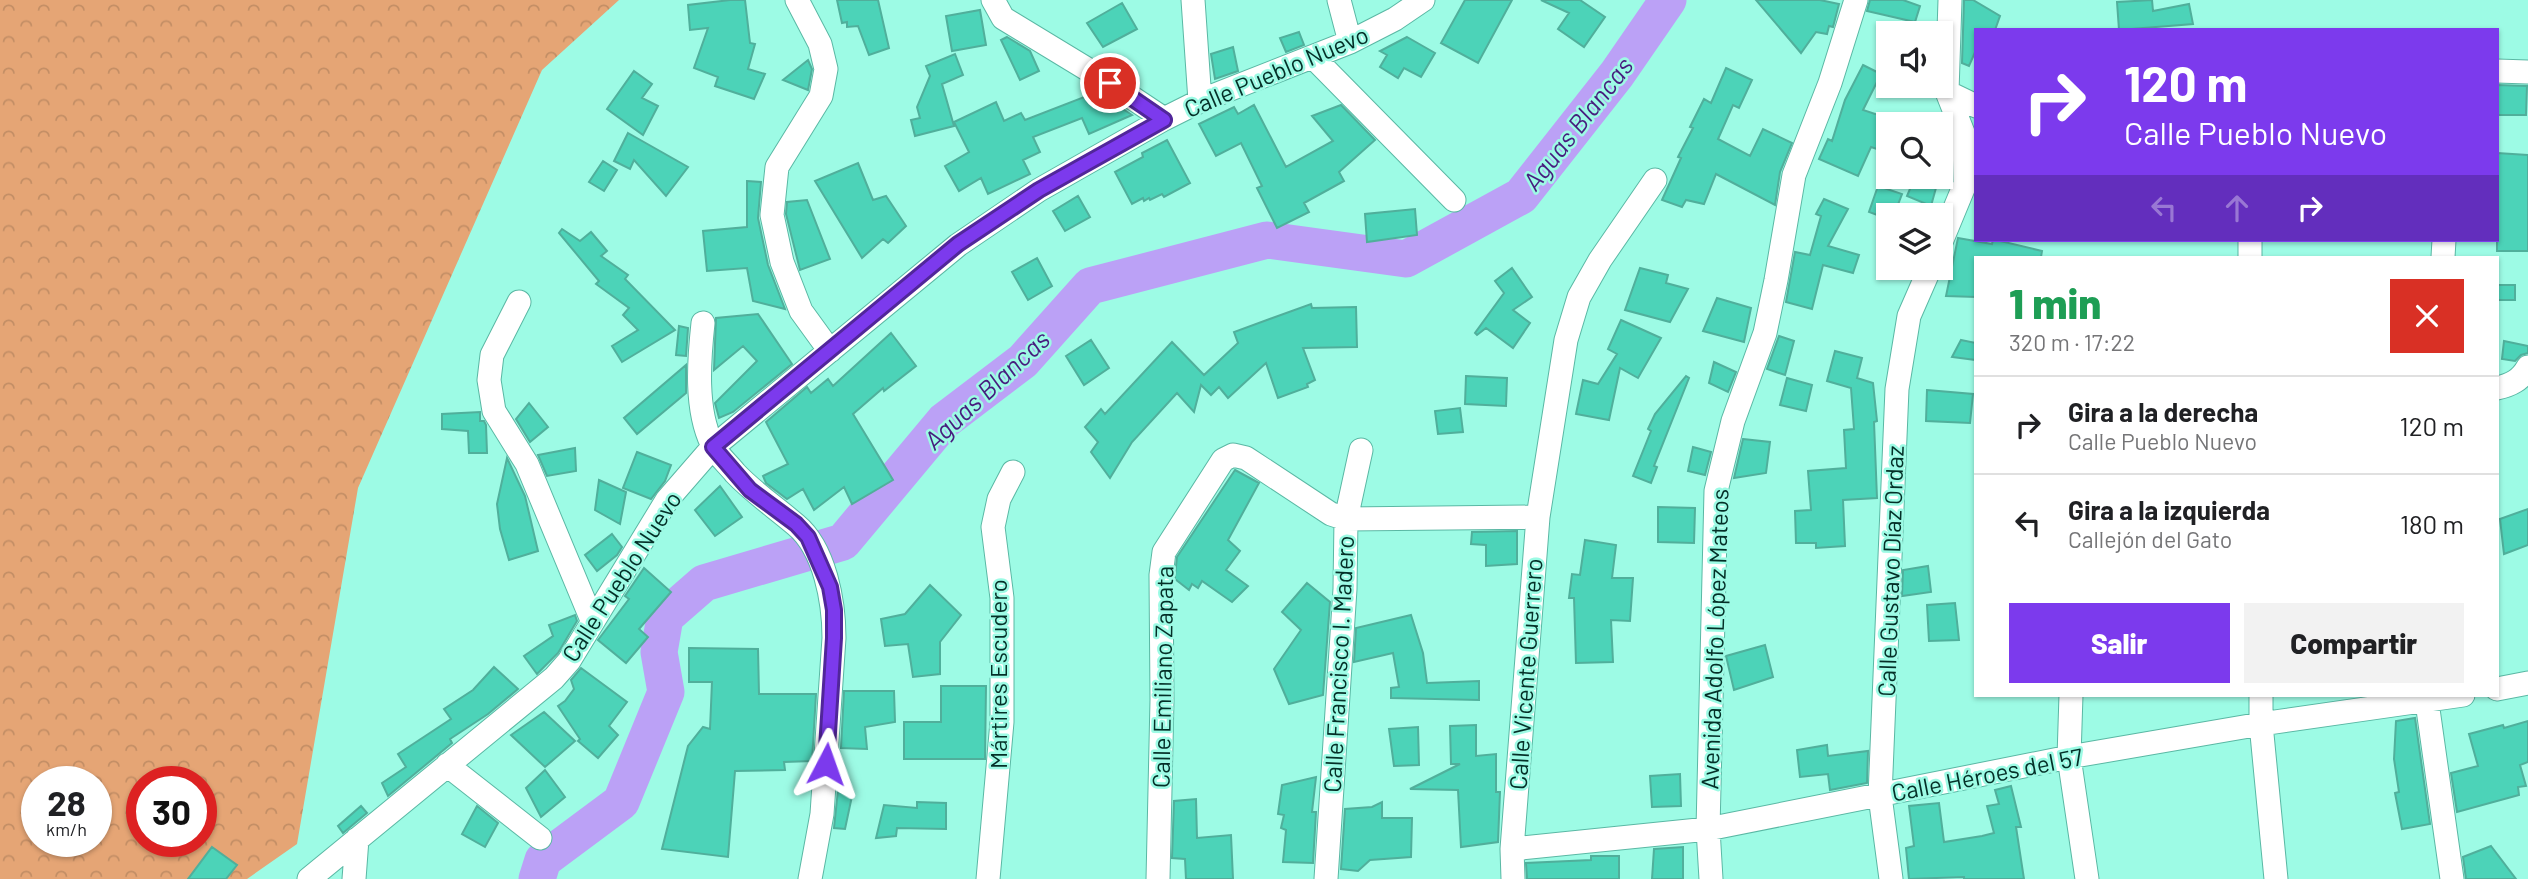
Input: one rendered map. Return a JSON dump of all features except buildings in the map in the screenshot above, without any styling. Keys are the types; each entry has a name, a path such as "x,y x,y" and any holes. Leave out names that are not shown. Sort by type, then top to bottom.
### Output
{"street":[{"path":"797,0 820,44 827,69 821,96 777,167 772,215 782,262 801,311 831,351"},
{"path":"993,0 1003,18 1110,83 1164,120"},
{"path":"1194,0 1200,101"},
{"path":"1339,0 1350,42"},
{"name":"Calle Pueblo Nuevo","path":"309,879 554,678 569,661 667,500 713,447 958,244 1039,190 1200,101 1350,42 1395,19 1423,0"},
{"name":"Avenida Adolfo López Mateos","path":"1711,879 1708,829 1716,491 1733,421 1765,333 1794,175 1830,83 1856,0"},
{"path":"1949,21 1950,0"},
{"path":"1314,58 1454,200"},
{"path":"2499,71 2528,72"},
{"path":"1953,95 1974,105"},
{"path":"1949,98 1964,135 1965,184 1953,213"},
{"name":"Calle Vicente Guerrero","path":"1513,879 1512,849 1538,517 1566,340 1579,297 1600,260 1655,180"},
{"name":"Calle Gustavo Díaz Ordaz","path":"1891,879 1880,796 1897,389 1909,316 1925,280"},
{"path":"519,302 492,355 489,380 494,411 527,464 592,620"},
{"path":"702,323 699,361 703,422 713,447 750,490 796,524 808,537 830,587 834,610 834,638 824,787 810,879"},
{"path":"2499,388 2511,385 2526,372"},
{"name":"Calle Francisco I. Madero","path":"1326,879 1345,589 1346,519 1361,450"},
{"name":"Calle Emiliano Zapata","path":"1158,879 1162,700 1161,575 1164,552 1223,460 1233,455 1246,458 1331,514 1346,519"},
{"name":"Mártires Escudero","path":"988,879 1002,722 1002,598 993,527 999,499 1013,472"},
{"path":"1346,519 1538,517"},
{"path":"2499,688 2528,683"},
{"path":"2071,697 2069,757 2087,879"},
{"path":"2261,697 2261,724 2276,879"},
{"path":"2426,698 2452,879"},
{"name":"Calle Héroes del 57","path":"1512,849 1708,829 2069,757 2426,698"},
{"path":"447,765 540,838"},
{"path":"354,879 357,839"}],"green space":[{"path":"0,0 619,0 542,70 358,488 297,844 247,879 0,879"}],"waterway":[{"name":"Aguas Blancas","path":"537,879 543,860 621,802 666,692 659,652 665,617 704,583 843,542 944,421 1023,361 1090,286 1267,240 1406,259 1521,196 1617,74 1668,0"}],"route":[{"path":"826,764 834,638 834,610 830,587 808,537 796,524 750,490 713,447 958,244 1039,190 1164,120 1110,83"}]}
